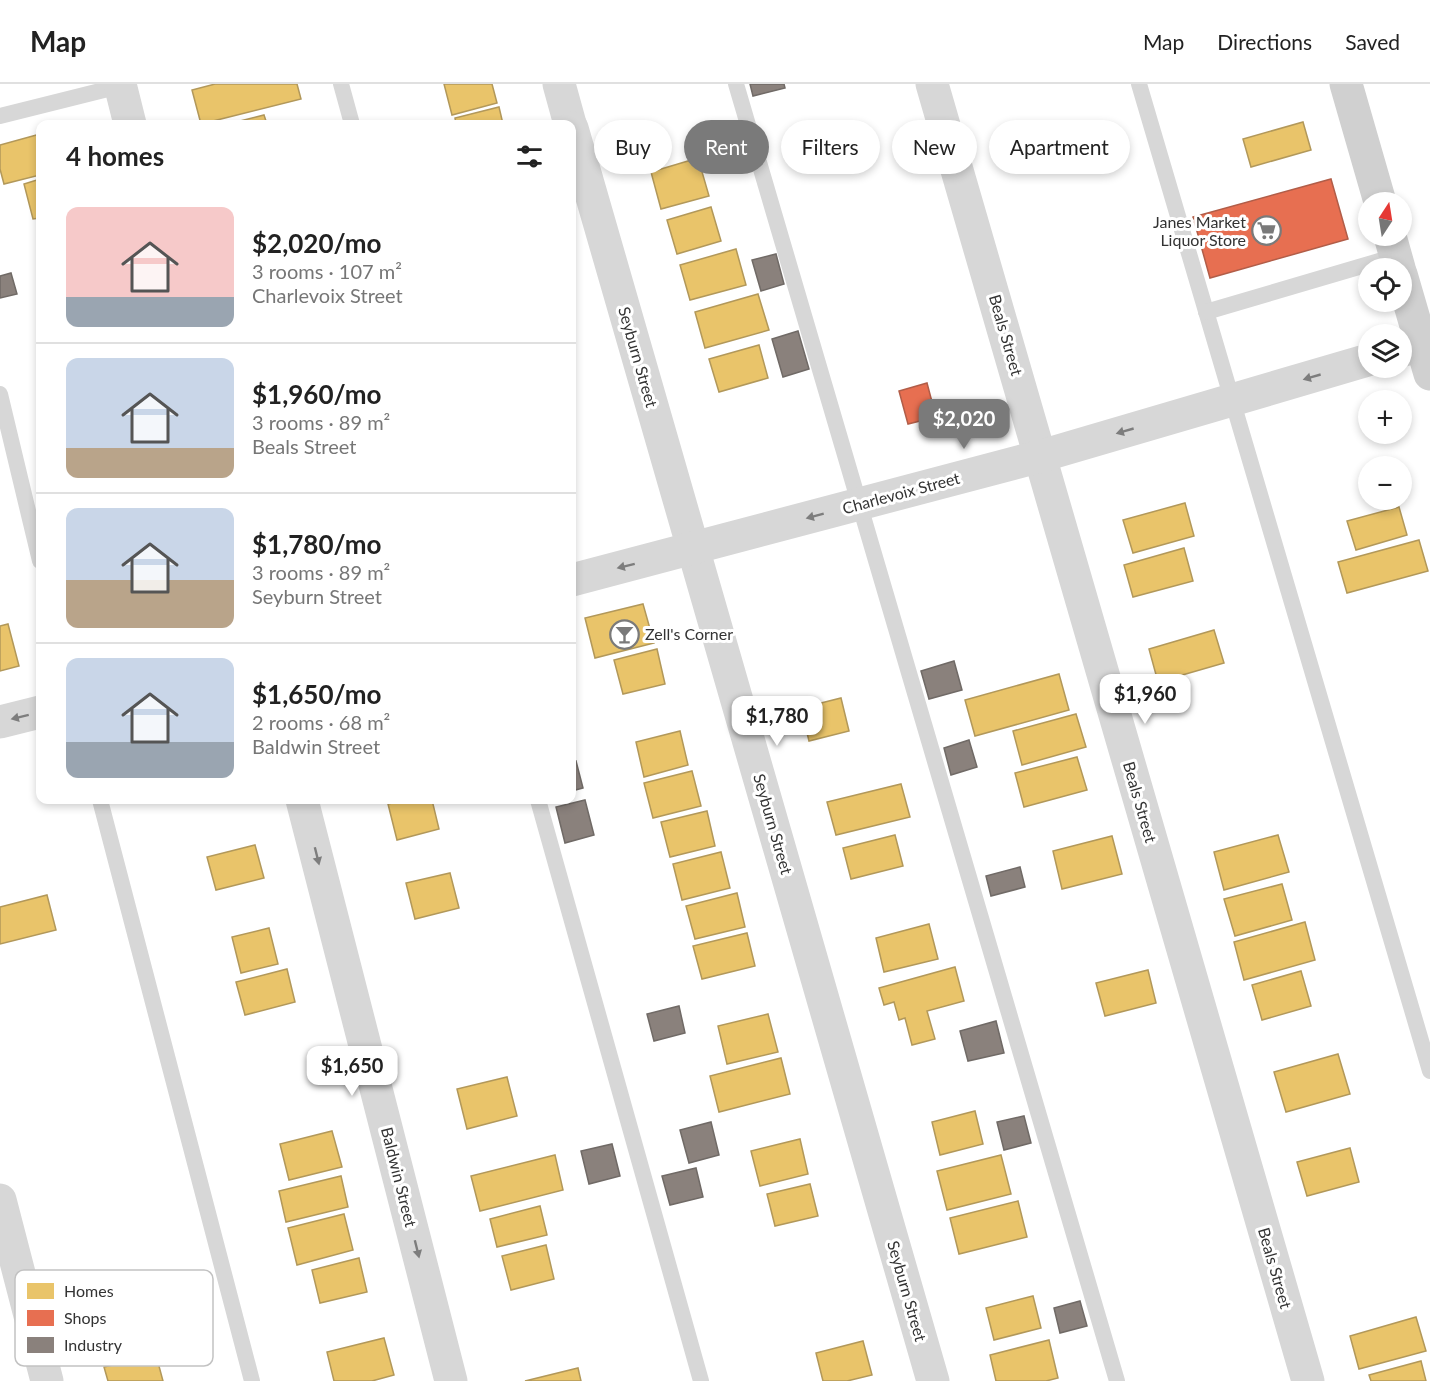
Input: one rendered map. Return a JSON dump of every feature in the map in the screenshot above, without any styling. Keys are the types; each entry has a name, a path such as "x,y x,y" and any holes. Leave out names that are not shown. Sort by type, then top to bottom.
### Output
{"main road":[{"path":"1346,84 1377,192"},
{"path":"1411,312 1421,353"}],"street":[{"name":"Seyburn Street","path":"559,84 569,120"},
{"name":"Beals Street","path":"932,84 1308,1381"},
{"path":"120,85 129,120"},
{"name":"Seyburn Street","path":"576,143 933,1381"},
{"name":"Charlevoix Street","path":"576,579 1041,456 1358,363"},
{"path":"0,722 36,713"},
{"name":"Baldwin Street","path":"303,804 451,1381"},
{"path":"0,1200 18,1270"},
{"path":"43,1366 47,1381"}],"lane":[{"path":"341,84 351,120"},
{"path":"736,84 1117,1381"},
{"path":"1139,84 1430,1071"},
{"path":"0,116 120,85"},
{"path":"1206,312 1358,269"},
{"path":"0,394 36,544"},
{"path":"101,804 252,1381"},
{"path":"539,804 701,1381"}],"building: Homes":[{"path":"215,84 297,84 301,99 217,120 200,120 192,90"},
{"path":"444,84 492,84 497,103 452,115"},
{"path":"499,107 502,120 455,120 455,118"},
{"path":"264,115 266,120 244,120"},
{"path":"1303,122 1311,150 1251,167 1243,139"},
{"path":"36,135 36,176 4,184 0,169 0,145"},
{"path":"684,162 684,174 703,174 709,196 661,209 652,174 672,174 672,166"},
{"path":"36,180 36,219 33,219 24,184"},
{"path":"711,207 721,241 677,254 667,220"},
{"path":"736,249 746,285 690,300 680,265"},
{"path":"758,294 769,330 705,348 695,312"},
{"path":"759,345 768,378 719,392 709,359"},
{"path":"1185,503 1194,536 1133,553 1123,520"},
{"path":"1388,510 1400,510 1407,535 1356,550 1347,521"},
{"path":"1419,540 1428,571 1347,593 1338,562"},
{"path":"1184,548 1193,581 1133,597 1124,565"},
{"path":"643,604 654,643 595,658 585,618"},
{"path":"8,624 19,666 0,671 0,626"},
{"path":"1214,630 1224,663 1158,682 1149,649"},
{"path":"657,649 665,684 623,694 614,660"},
{"path":"1059,674 1069,710 975,736 965,700"},
{"path":"841,698 849,731 809,741 801,708"},
{"path":"1076,714 1086,747 1022,765 1013,731"},
{"path":"680,731 688,765 644,777 636,742"},
{"path":"1077,757 1087,790 1024,807 1015,773"},
{"path":"692,771 701,806 653,818 644,783"},
{"path":"901,784 910,817 836,835 827,802"},
{"path":"388,804 433,804 439,829 397,840"},
{"path":"707,811 715,846 670,857 661,822"},
{"path":"895,835 903,866 851,879 843,848"},
{"path":"1278,835 1289,872 1224,890 1214,852"},
{"path":"1112,836 1122,874 1062,889 1053,851"},
{"path":"255,845 264,878 216,890 207,857"},
{"path":"721,852 730,888 682,900 673,864"},
{"path":"450,873 459,908 415,919 406,883"},
{"path":"1282,884 1292,920 1235,936 1224,899"},
{"path":"737,893 745,927 695,939 686,906"},
{"path":"47,895 56,930 0,944 0,907"},
{"path":"1305,922 1315,960 1244,980 1234,942"},
{"path":"929,924 938,959 884,972 876,938"},
{"path":"269,928 278,964 241,973 232,937"},
{"path":"747,933 755,966 702,979 693,946"},
{"path":"955,967 964,1001 927,1011 935,1039 912,1045 905,1018 899,1020 894,1002 884,1005 879,988"},
{"path":"287,969 295,1002 245,1015 236,982"},
{"path":"1148,970 1156,1003 1105,1016 1096,983"},
{"path":"1301,971 1311,1006 1262,1020 1252,985"},
{"path":"768,1014 778,1052 727,1064 718,1026"},
{"path":"1338,1054 1350,1094 1286,1112 1274,1072"},
{"path":"781,1058 790,1094 719,1112 710,1076"},
{"path":"507,1077 517,1116 467,1129 457,1089"},
{"path":"975,1111 983,1144 940,1155 932,1122"},
{"path":"332,1131 342,1167 289,1180 280,1144"},
{"path":"800,1139 808,1174 760,1186 751,1151"},
{"path":"1350,1148 1359,1182 1307,1196 1297,1162"},
{"path":"555,1155 563,1190 480,1211 471,1176"},
{"path":"1001,1155 1011,1194 947,1210 937,1171"},
{"path":"341,1176 348,1207 286,1222 279,1191"},
{"path":"810,1184 818,1216 775,1226 767,1194"},
{"path":"1018,1201 1027,1237 959,1254 950,1218"},
{"path":"540,1206 547,1235 497,1247 490,1219"},
{"path":"344,1214 353,1250 297,1265 288,1228"},
{"path":"546,1245 554,1279 511,1290 502,1256"},
{"path":"359,1258 367,1292 320,1303 312,1270"},
{"path":"1033,1296 1041,1328 994,1340 986,1308"},
{"path":"1416,1317 1426,1351 1359,1369 1350,1336"},
{"path":"384,1338 394,1375 372,1381 334,1381 327,1352"},
{"path":"1049,1340 1058,1378 1046,1381 996,1381 990,1355"},
{"path":"863,1341 872,1375 847,1381 823,1381 816,1353"},
{"path":"1421,1361 1426,1381 1371,1381 1369,1375"},
{"path":"159,1366 163,1381 108,1381 104,1367"},
{"path":"578,1368 581,1381 525,1381"}],"building: Shops":[{"path":"1331,179 1348,239 1210,278 1193,217"},
{"path":"927,383 936,417 908,424 899,391"}],"building: Industry":[{"path":"750,84 784,84 785,88 753,96"},
{"path":"776,254 784,284 761,291 752,260"},
{"path":"11,273 17,294 0,298 0,276"},
{"path":"798,331 809,369 783,377 772,339"},
{"path":"954,661 962,690 929,699 921,671"},
{"path":"969,740 977,767 951,775 944,748"},
{"path":"576,761 583,788 576,790"},
{"path":"585,800 594,835 565,843 556,807"},
{"path":"1020,867 1025,887 991,896 986,876"},
{"path":"679,1006 685,1033 654,1041 647,1014"},
{"path":"996,1021 1004,1053 968,1061 960,1031"},
{"path":"1024,1116 1031,1143 1004,1150 997,1122"},
{"path":"711,1122 719,1155 689,1163 680,1130"},
{"path":"612,1144 620,1176 589,1184 581,1151"},
{"path":"696,1168 703,1197 670,1205 662,1176"},
{"path":"1080,1301 1087,1326 1060,1333 1054,1308"}],"place":[{"name":"Janes Market Liquor Store","path":"1267,231"},
{"name":"Zell's Corner","path":"624,634"}]}
